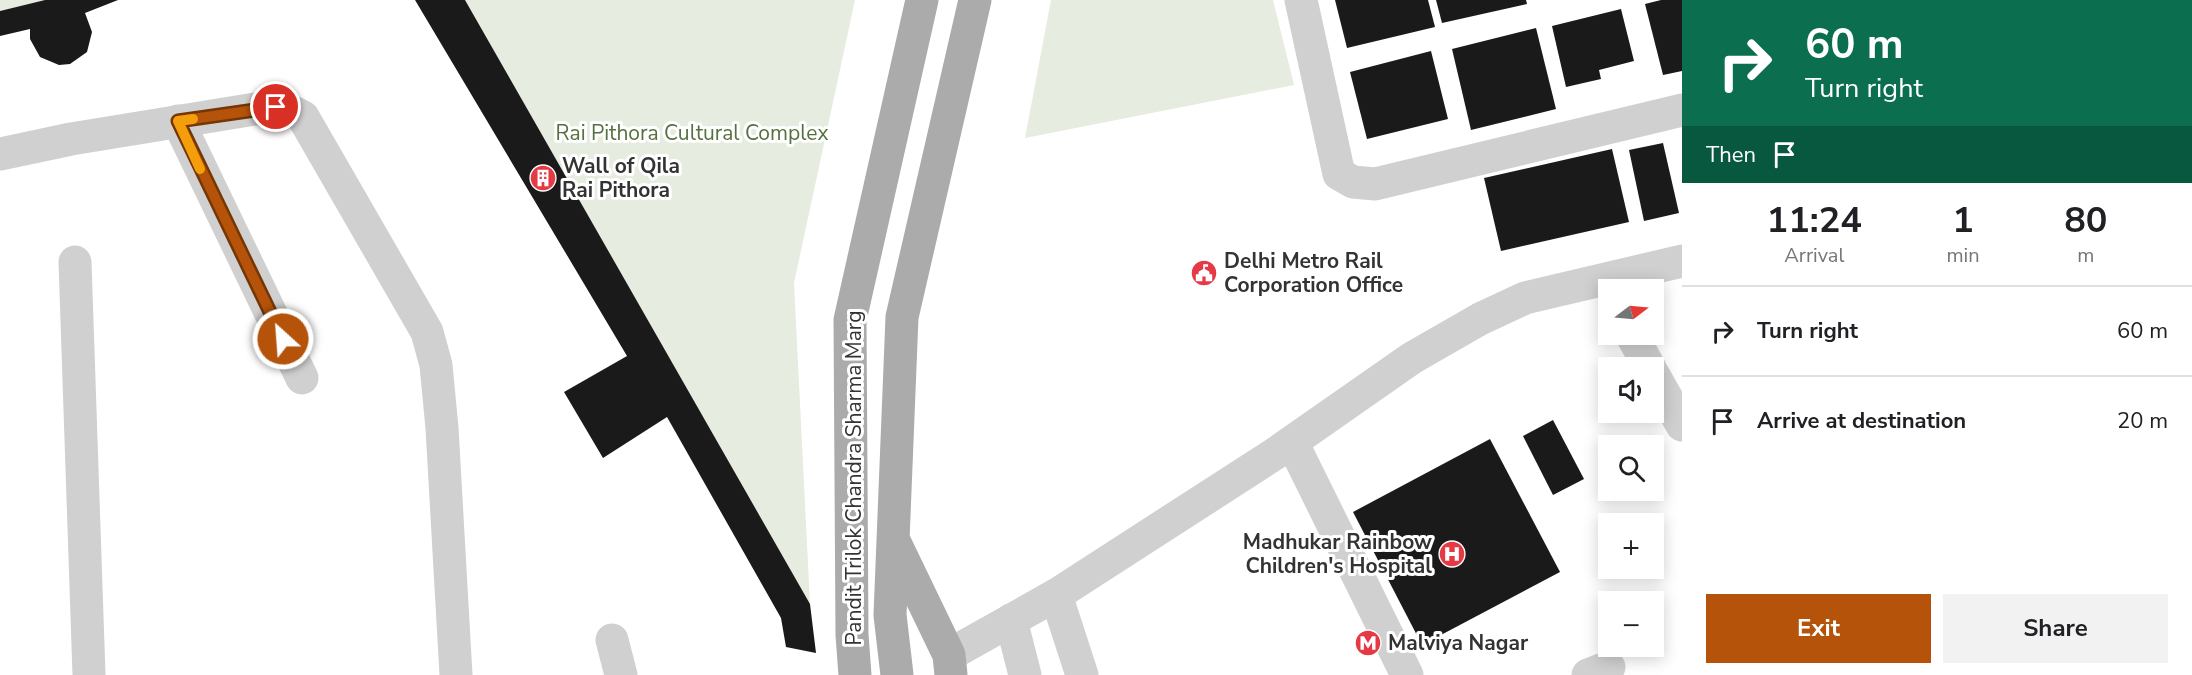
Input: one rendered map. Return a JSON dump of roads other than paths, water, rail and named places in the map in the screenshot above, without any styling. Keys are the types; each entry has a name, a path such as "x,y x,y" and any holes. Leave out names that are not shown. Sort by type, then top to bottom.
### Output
{"main road":[{"name":"Pandit Trilok Chandra Sharma Marg","path":"855,675 852,635 850,320 922,0"},
{"name":"Pandit Trilok Chandra Sharma Marg","path":"897,675 890,615 902,317 975,0"},
{"path":"893,538 950,665"}],"street":[{"path":"1301,0 1339,174 1353,182 1375,184 1682,110"},
{"path":"0,154 71,139 276,107 291,110 303,117 427,332 436,364 442,428 456,675"},
{"path":"178,121 302,378"},
{"path":"1626,279 1682,261"},
{"path":"75,262 89,675"},
{"path":"950,665 1011,620 1056,595 1292,442 1412,358 1480,319 1525,298 1598,287"},
{"path":"1664,393 1682,425"},
{"path":"1292,442 1407,675"},
{"path":"1056,595 1082,675"},
{"path":"1011,620 1025,675"},
{"path":"612,640 621,675"}],"place":[{"name":"Wall of Qila Rai Pithora","path":"543,178"},
{"name":"Delhi Metro Rail Corporation Office","path":"1204,273"},
{"name":"Madhukar Rainbow Children's Hospital","path":"1452,554"},
{"name":"Malviya Nagar","path":"1368,643"}],"park label":[{"name":"Rai Pithora Cultural Complex","path":"692,133"}]}
